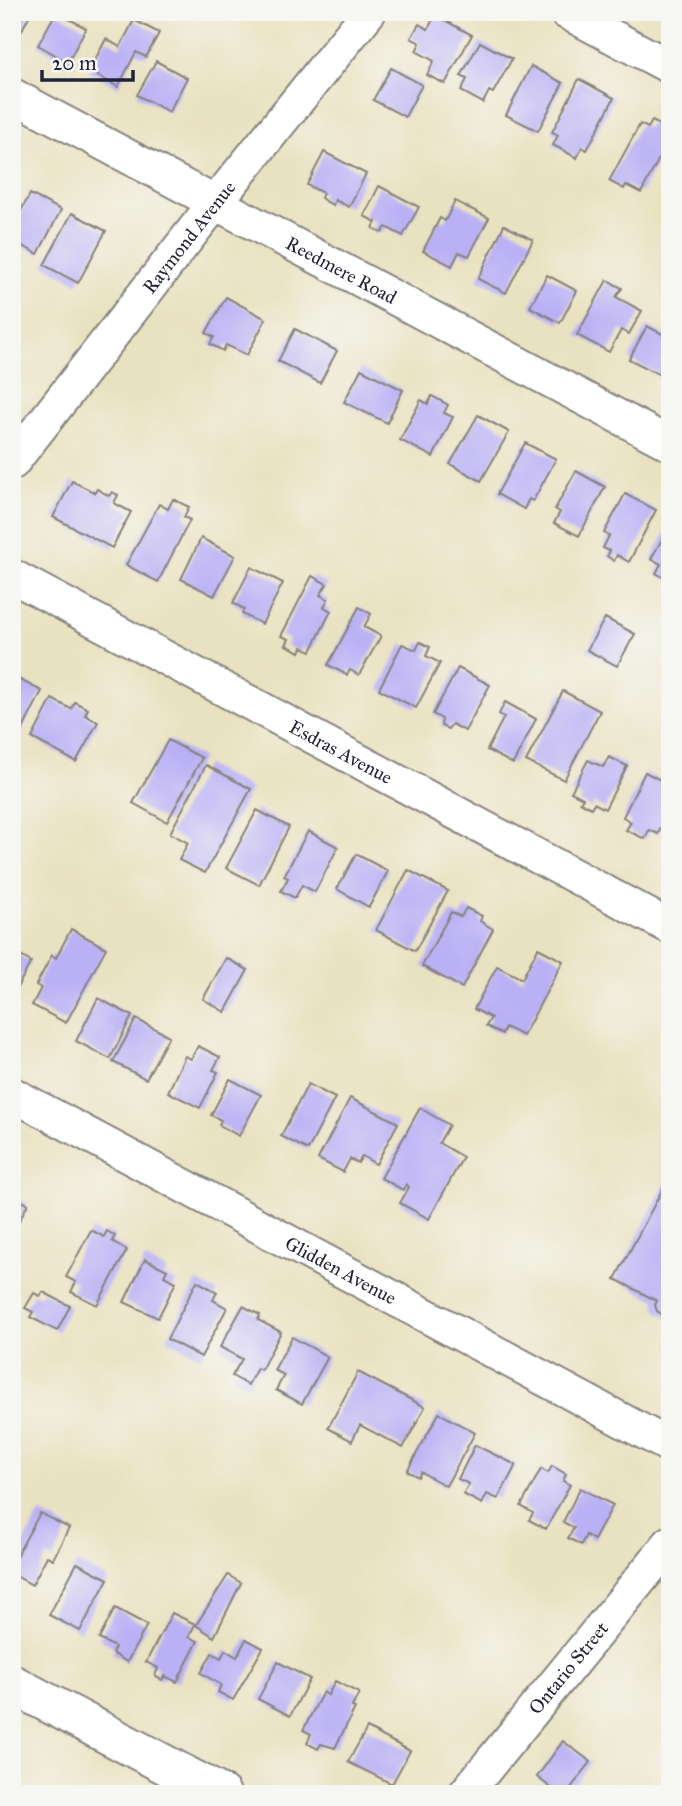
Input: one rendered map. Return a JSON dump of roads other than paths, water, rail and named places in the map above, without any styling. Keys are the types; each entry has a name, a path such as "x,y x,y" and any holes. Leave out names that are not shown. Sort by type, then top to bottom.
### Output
{"street":[{"name":"Raymond Avenue","path":"12,463 215,203 369,12"},
{"path":"566,12 670,67"},
{"name":"Reedmere Road","path":"12,95 670,444"},
{"name":"Esdras Avenue","path":"12,576 670,927"},
{"name":"Glidden Avenue","path":"12,1094 670,1446"},
{"name":"Ontario Street","path":"465,1794 670,1543"},
{"path":"12,1684 221,1794"}]}
